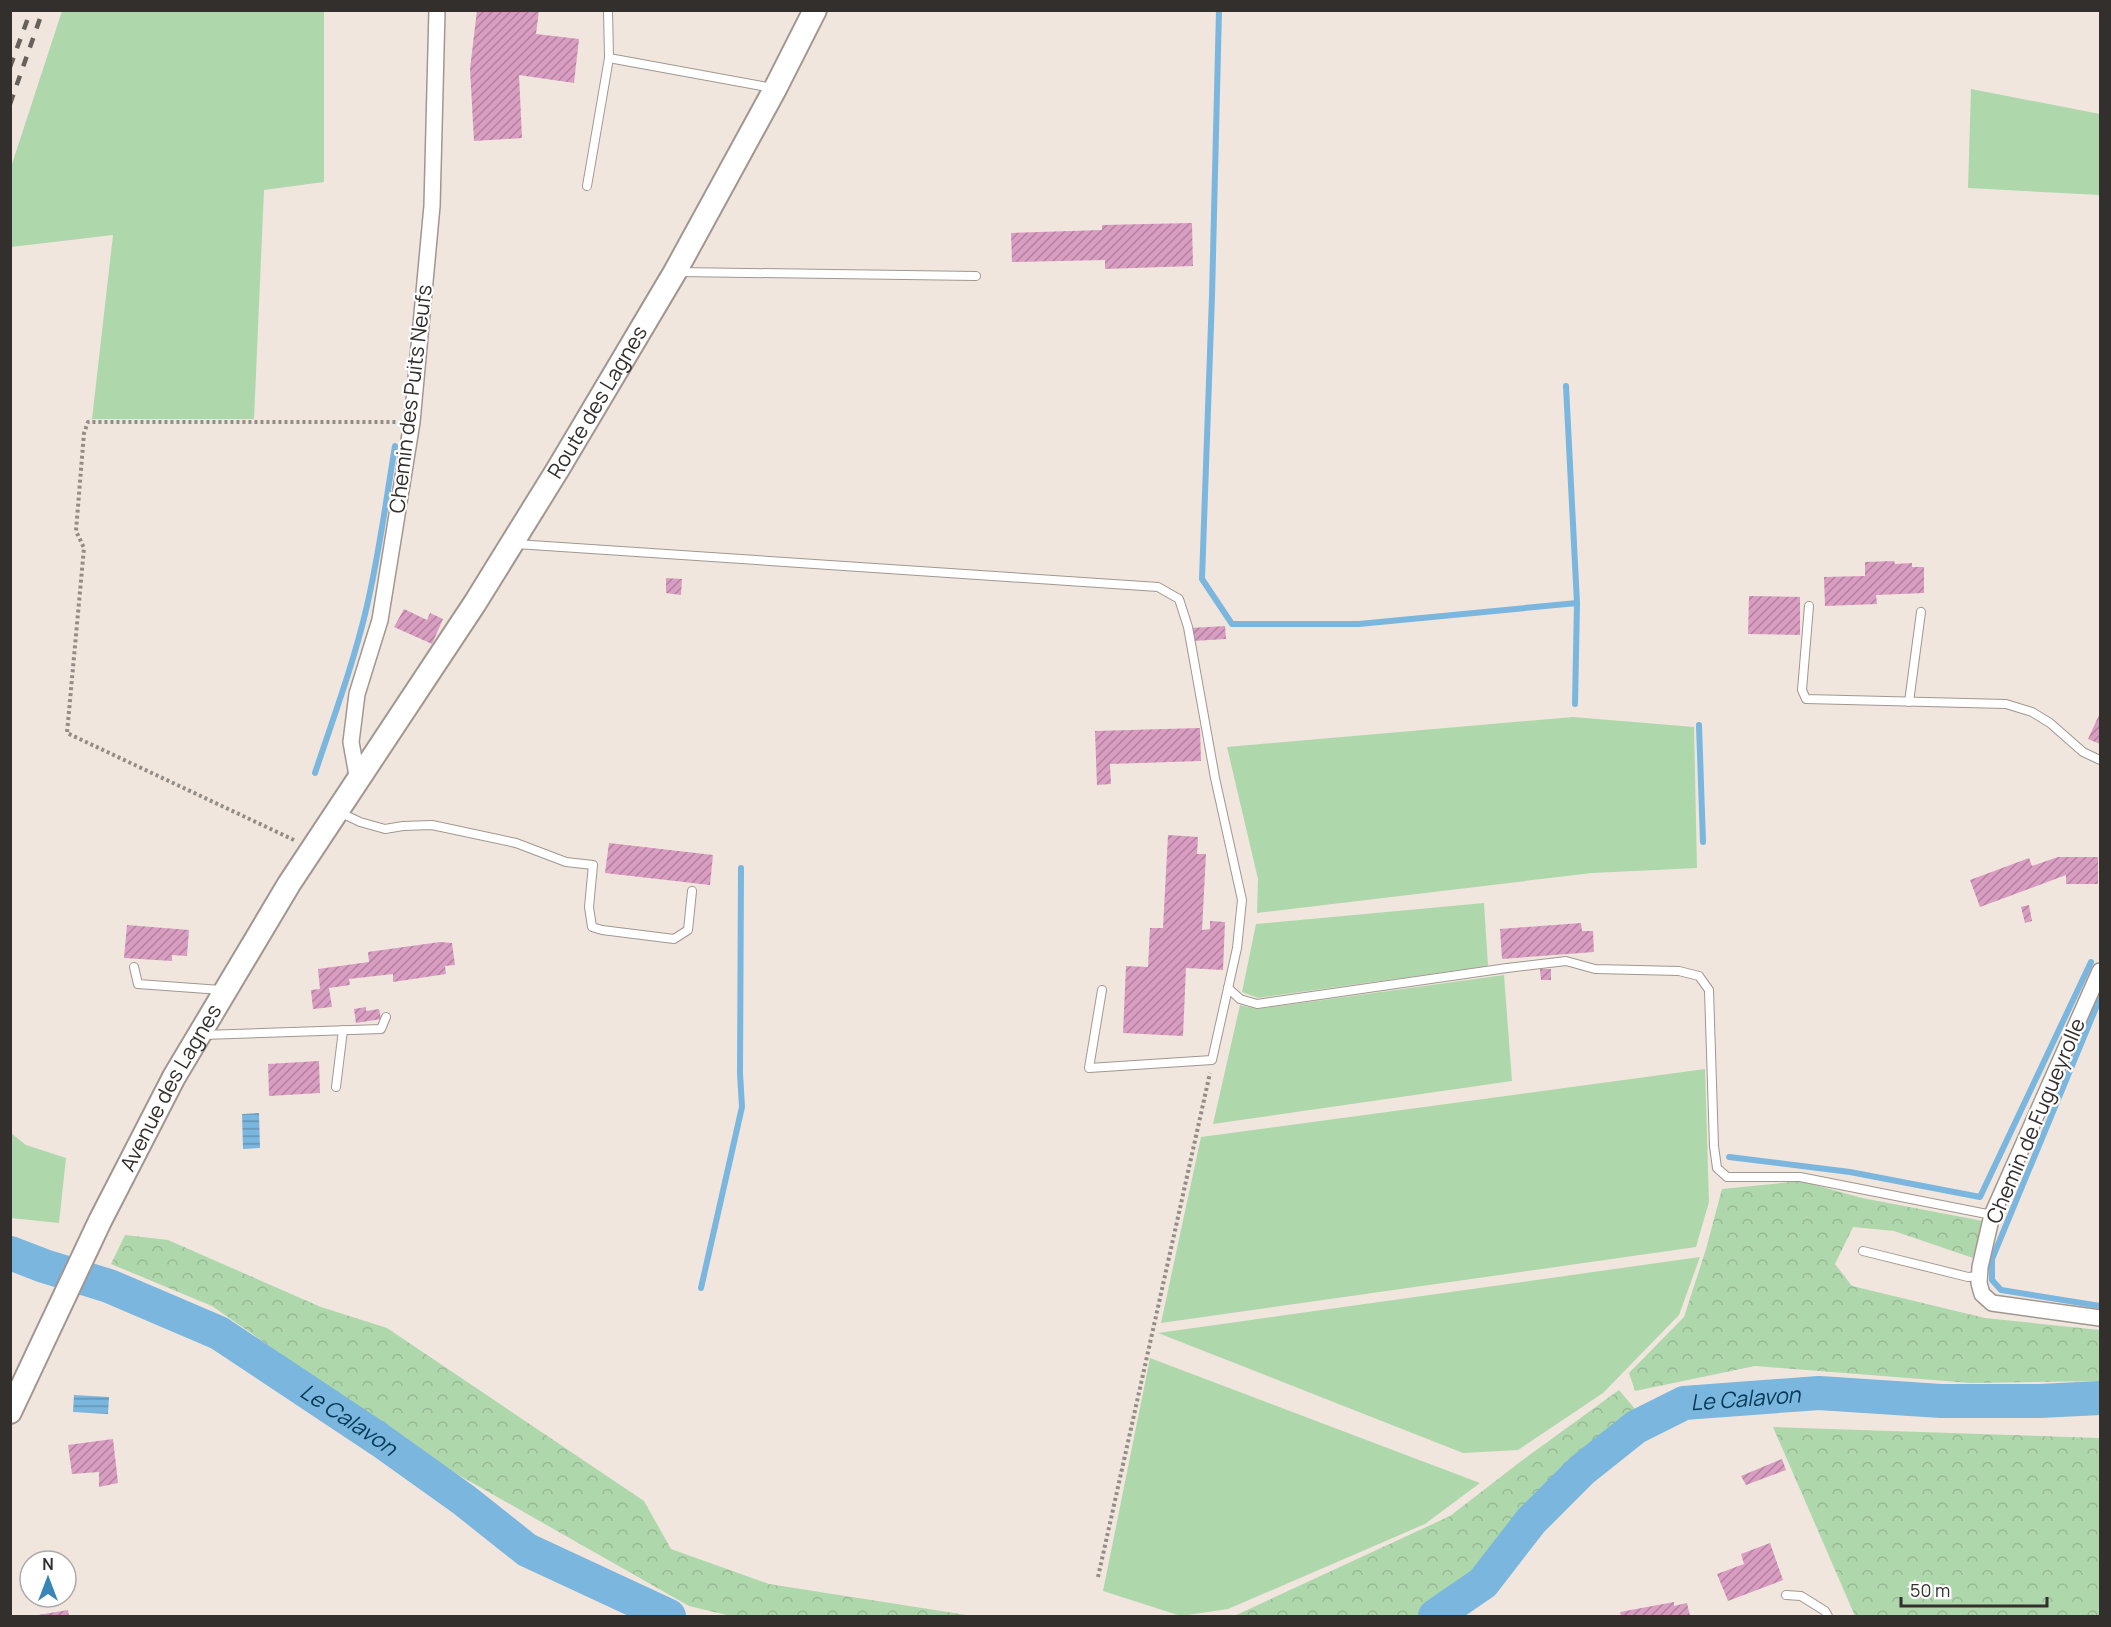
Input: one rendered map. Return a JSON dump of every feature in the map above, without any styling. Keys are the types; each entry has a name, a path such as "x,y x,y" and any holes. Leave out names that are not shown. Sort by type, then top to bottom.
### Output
{"street":[{"name":"Chemin des Puits Neufs","path":"358,781 351,742 357,694 380,620 412,422 432,206 437,10"},
{"name":"Route des Lagnes","path":"358,781 475,603 675,272 775,89 815,10"},
{"name":"Avenue des Lagnes","path":"10,1412 138,1145 278,901 358,781"},
{"name":"Chemin de Fugueyrolle","path":"1979,1276 1992,1215 2100,971"},
{"path":"1979,1276 1982,1294 1992,1303 2100,1318"}],"lane":[{"path":"587,186 609,58 608,10"},
{"path":"609,58 775,89"},
{"path":"675,272 976,276"},
{"path":"512,543 1158,587 1179,599 1188,627 1215,778 1242,900 1237,948 1212,1060 1089,1068 1102,990"},
{"path":"1809,606 1802,690 1806,699 2006,704 2032,712 2050,723 2083,752 2100,759"},
{"path":"1909,702 1922,612"},
{"path":"338,811 360,822 385,829 432,825 516,843 566,862 593,865 588,907 592,927 602,930 674,939 688,930 692,891"},
{"path":"1228,988 1240,999 1257,1004 1566,961 1595,969 1679,971 1699,976 1709,990 1714,1146 1717,1168 1727,1177 1800,1177 1992,1215"},
{"path":"134,967 138,984 226,990"},
{"path":"199,1036 381,1029 386,1017"},
{"path":"336,1087 343,1030"},
{"path":"1863,1251 1968,1277 1979,1276"},
{"path":"1786,1595 1801,1596 1826,1611 1828,1617"}],"path":[{"path":"312,849 66,733 84,548 76,531 84,433 88,422 412,422"},
{"path":"1098,1577 1212,1060"}],"green space":[{"path":"62,11 324,11 324,182 264,190 254,419 92,419 113,235 11,247 11,167"},
{"path":"1971,89 2100,114 2100,195 1968,188"},
{"path":"1573,717 1694,727 1697,868 1592,873 1257,913 1258,879 1227,747"},
{"path":"1484,903 1488,966 1258,998 1242,992 1256,924"},
{"path":"1504,975 1512,1081 1213,1124 1240,1005 1257,1009"},
{"path":"1705,1069 1709,1202 1696,1247 1161,1323 1201,1137"},
{"path":"11,1133 26,1145 66,1158 59,1223 11,1218"},
{"path":"1801,1181 1862,1198 1983,1221 1973,1258 1894,1231 1853,1227 1835,1264 1852,1286 1985,1318 2100,1330 2100,1381 1971,1383 1755,1366 1635,1391 1629,1373 1684,1317 1722,1189"},
{"path":"125,1235 168,1240 321,1307 387,1328 644,1501 671,1549 769,1584 973,1616 731,1616 689,1606 441,1465 212,1306 111,1264"},
{"path":"1700,1257 1679,1315 1603,1393 1518,1450 1463,1453 1158,1333"},
{"path":"1150,1358 1480,1483 1425,1524 1228,1609 1181,1616 1103,1591"},
{"path":"1619,1390 1635,1409 1543,1495 1459,1592 1416,1616 1234,1616 1450,1516"},
{"path":"1773,1427 2100,1438 2100,1616 1855,1616"}],"water":[{"path":"259,1113 260,1148 243,1149 242,1114"},
{"path":"74,1395 109,1397 108,1414 73,1412"}],"building":[{"path":"477,10 539,10 536,34 579,39 574,83 519,75 522,138 474,141 470,69"},
{"path":"1192,223 1193,266 1105,269 1105,260 1012,262 1011,233 1102,230 1102,225"},
{"path":"1894,561 1895,564 1912,563 1912,567 1924,567 1924,593 1876,595 1877,604 1825,606 1824,577 1865,576 1865,562"},
{"path":"666,578 682,579 681,595 666,593"},
{"path":"1749,596 1800,597 1800,635 1748,634"},
{"path":"404,609 427,620 430,613 443,619 432,644 394,627"},
{"path":"1225,626 1226,639 1193,641 1191,628"},
{"path":"2100,713 2100,744 2088,739"},
{"path":"1200,728 1201,761 1110,764 1111,784 1097,785 1095,731"},
{"path":"1168,835 1198,837 1197,854 1206,854 1202,930 1210,929 1210,921 1225,922 1223,970 1186,968 1183,1036 1123,1033 1126,966 1148,967 1150,928 1163,928"},
{"path":"609,843 713,855 710,885 605,873"},
{"path":"2058,857 2098,857 2098,884 2066,884 2066,875 1980,907 1970,880 2029,858 2032,866"},
{"path":"2029,905 2032,921 2025,923 2021,907"},
{"path":"1581,923 1582,931 1593,931 1594,952 1502,959 1500,929"},
{"path":"127,925 189,930 187,956 172,955 172,961 124,958"},
{"path":"440,942 452,943 455,965 445,966 446,974 393,982 393,974 349,979 350,985 329,988 332,1007 313,1009 311,990 320,989 318,969 369,962 368,952"},
{"path":"1540,969 1551,969 1551,980 1541,980"},
{"path":"366,1007 366,1011 379,1009 381,1019 356,1023 354,1009"},
{"path":"319,1061 320,1093 269,1096 268,1064"},
{"path":"113,1439 118,1483 99,1487 99,1472 72,1474 68,1445"},
{"path":"1782,1459 1786,1470 1746,1485 1741,1476"},
{"path":"1770,1543 1783,1580 1728,1601 1717,1574 1744,1564 1741,1554"},
{"path":"1674,1602 1674,1606 1687,1603 1690,1616 1621,1616 1620,1612"},
{"path":"68,1610 69,1616 38,1616 38,1615"}],"waterway":[{"path":"1219,10 1202,579 1232,624 1359,624 1577,603 1575,704"},
{"path":"1566,386 1577,603"},
{"path":"315,773 361,631 379,549 395,446"},
{"path":"1699,725 1703,842"},
{"path":"701,1288 742,1107 740,1073 741,868"},
{"path":"1729,1157 1850,1172 1980,1197 2091,962"},
{"path":"2100,998 1992,1259 1992,1280 2001,1290 2100,1306"},
{"name":"Le Calavon","path":"10,1253 109,1286 219,1333 380,1440 464,1500 527,1550 669,1616"},
{"name":"Le Calavon","path":"1435,1616 1483,1583 1531,1521 1582,1470 1636,1427 1684,1403 1819,1393 1941,1401 2040,1401 2100,1398"}],"railway":[{"path":"10,67 31,10"},
{"path":"10,104 43,10"}]}
